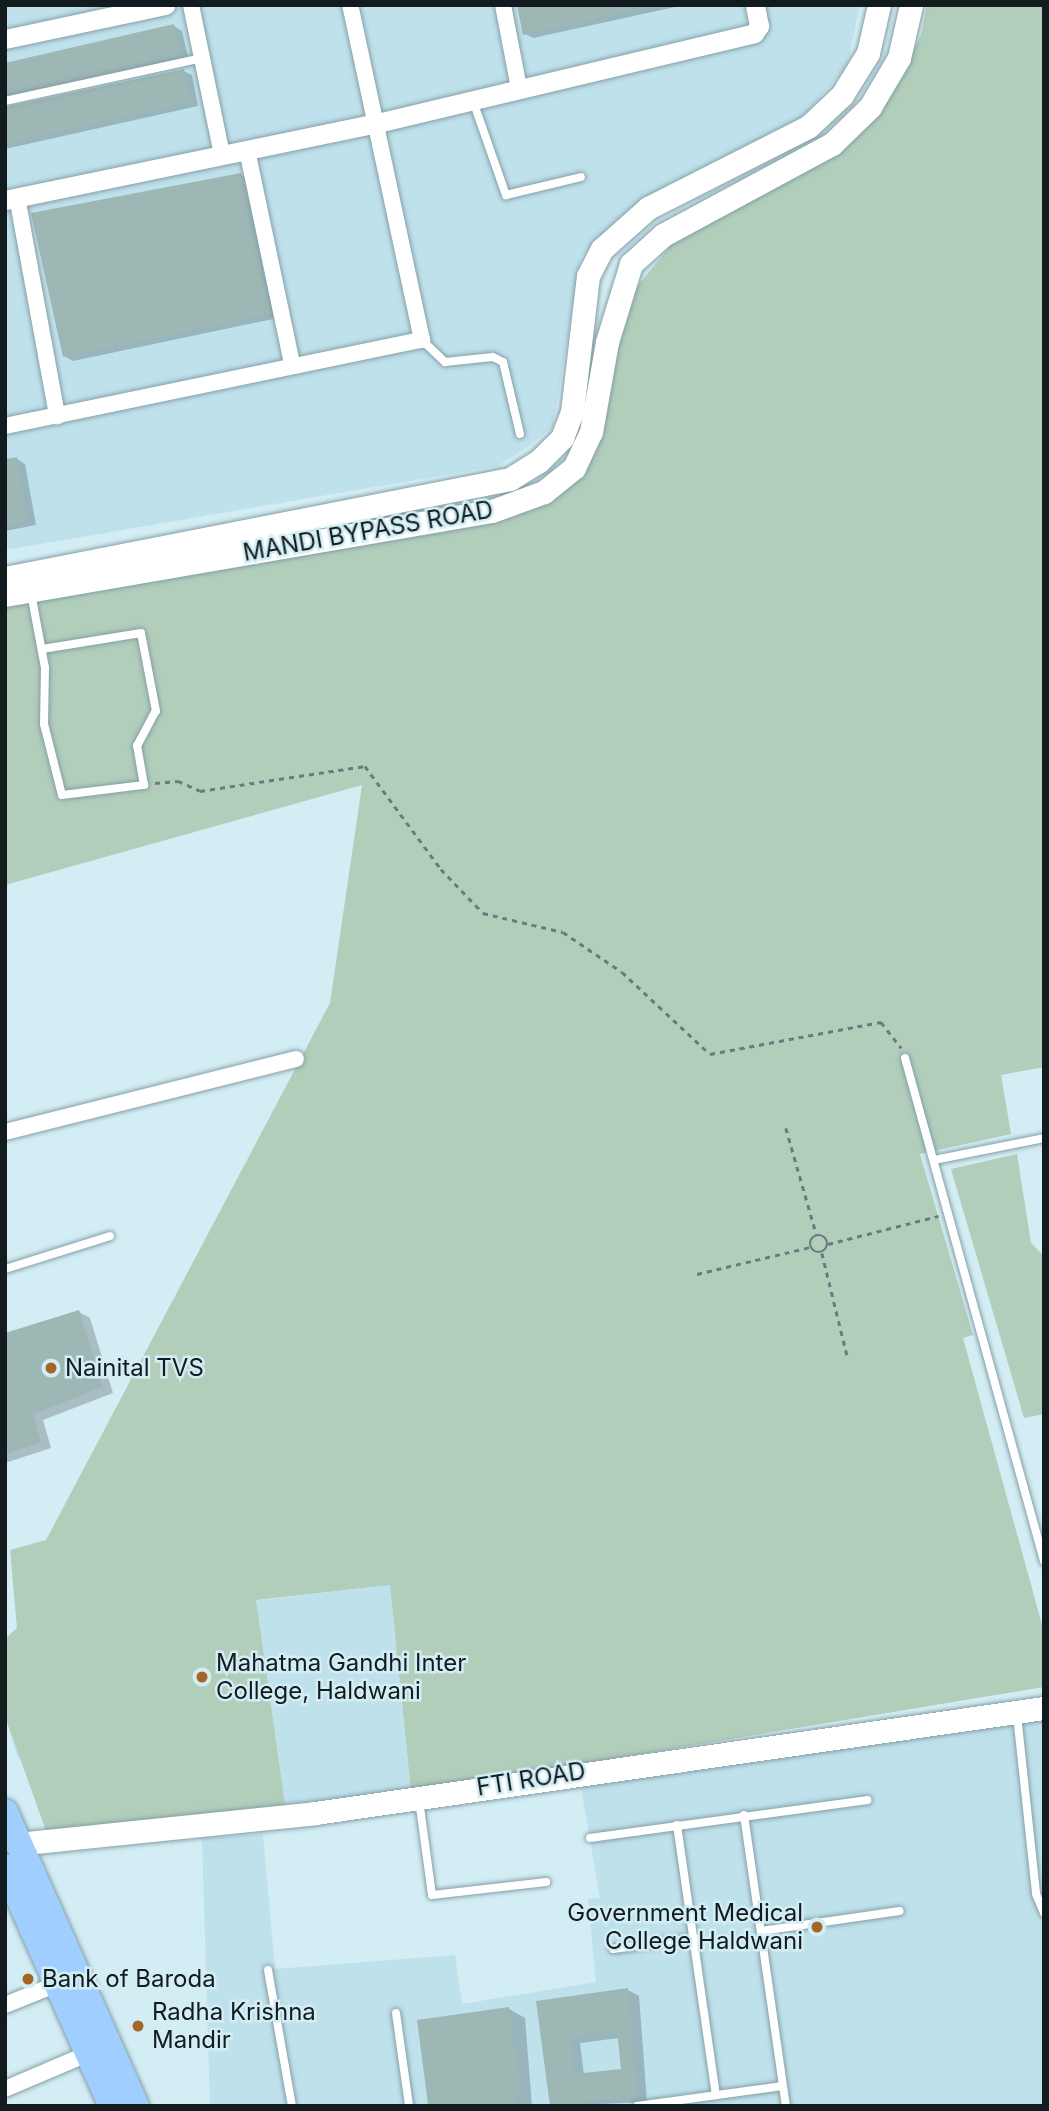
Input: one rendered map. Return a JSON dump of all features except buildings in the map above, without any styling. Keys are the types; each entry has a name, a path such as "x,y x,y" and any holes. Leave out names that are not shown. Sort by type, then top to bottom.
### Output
{"highway":[{"path":"5,1812 9,1853 55,1985 112,2106"},
{"path":"9,1853 136,2106"}],"main road":[{"name":"MANDI BYPASS ROAD","path":"5,578 510,479 539,461 562,438 572,412 582,313 602,248 648,208 808,127 842,95 868,53 879,5"},
{"name":"MANDI BYPASS ROAD","path":"5,595 492,511 544,492 574,468 591,432 607,342 631,264 663,235 832,144 870,107 899,58 911,5"},
{"name":"FTI ROAD","path":"9,1853 1044,1708"}],"street":[{"path":"5,38 165,5"},
{"path":"191,5 222,155"},
{"path":"5,426 292,364 422,340 373,124 350,5"},
{"path":"503,5 519,88"},
{"path":"57,416 11,198 373,124 754,33 759,26 755,5"},
{"path":"247,150 292,364"},
{"path":"5,1132 296,1059"},
{"path":"5,2005 55,1985"},
{"path":"5,2089 87,2054"}],"lane":[{"path":"5,101 202,58"},
{"path":"473,101 506,195 581,177"},
{"path":"422,340 446,362 493,357 503,362 520,434"},
{"path":"30,590 42,649 44,724 62,795 145,783 138,746 156,711 141,633 42,649"},
{"path":"905,1058 1044,1561"},
{"path":"934,1160 1044,1138"},
{"path":"5,1269 110,1236"},
{"path":"1017,1712 1035,1894 1044,1913"},
{"path":"418,1797 432,1895 546,1882"},
{"path":"590,1838 867,1800"},
{"path":"744,1815 786,2106"},
{"path":"677,1825 716,2095"},
{"path":"761,1931 900,1911"},
{"path":"613,1949 695,1938"},
{"path":"268,1970 292,2106"},
{"path":"396,2013 410,2106"},
{"path":"637,2106 783,2086"}],"path":[{"path":"145,783 178,782 200,791 365,766 441,869 484,913 563,932 622,972 710,1054 881,1022 905,1058"},
{"path":"786,1128 817,1236 828,1244"},
{"path":"847,1355 822,1253 828,1244 948,1213"},
{"path":"810,1247 817,1236"},
{"path":"698,1274 810,1247 822,1253"}],"shaded area":[{"path":"5,5 860,5 847,66 799,121 638,203 581,256 553,427 498,466 5,550"},
{"name":"Mahatma Gandhi Inter College, Haldwani","path":"390,1585 411,1792 302,1808 18,1759 5,1716 5,1639 17,1628"},
{"name":"Government Medical College Haldwani","path":"1044,1718 1044,2106 210,2106 202,1838 263,1834 275,1969 455,1955 462,2004 596,1982 588,1899 600,1898 580,1782"}],"green space":[{"path":"927,5 1044,5 1044,1067 1001,1075 1011,1134 920,1154 973,1335 963,1338 1044,1632 1044,1687 411,1792 390,1585 256,1600 285,1805 46,1831 5,1716 5,1639 17,1628 10,1550 46,1540 330,1003 362,785 5,885 5,606 527,508 592,456 630,295 681,233 845,146 897,85 921,35"},
{"path":"1017,1154 1031,1243 1044,1256 1044,1414 1024,1418 951,1169"}],"place":[{"name":"Nainital TVS","path":"51,1368"},
{"name":"Mahatma Gandhi Inter College, Haldwani","path":"202,1677"},
{"name":"Government Medical College Haldwani","path":"817,1927"},
{"name":"Bank of Baroda","path":"28,1979"},
{"name":"Radha Krishna Mandir","path":"138,2026"}]}
